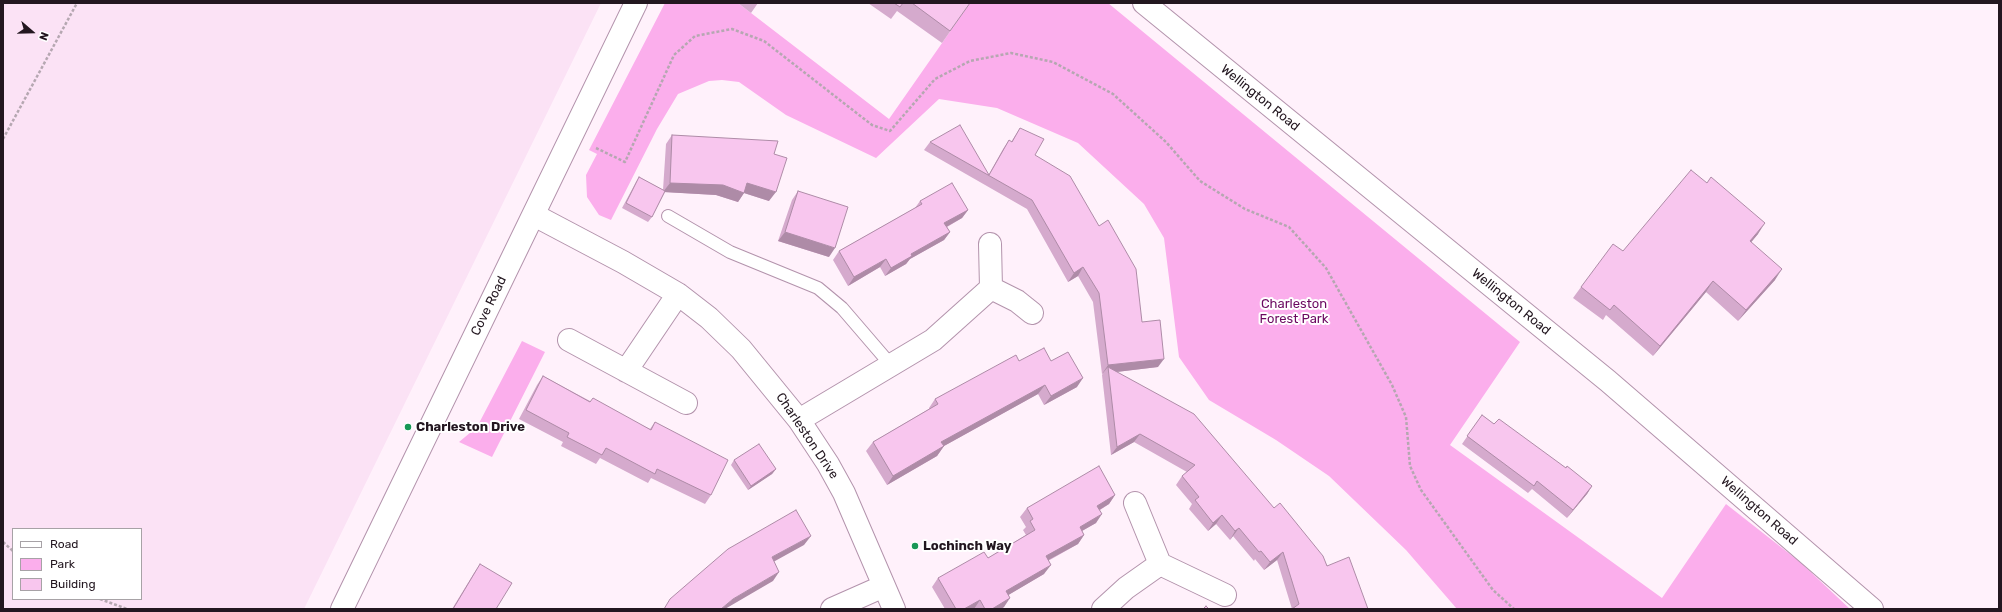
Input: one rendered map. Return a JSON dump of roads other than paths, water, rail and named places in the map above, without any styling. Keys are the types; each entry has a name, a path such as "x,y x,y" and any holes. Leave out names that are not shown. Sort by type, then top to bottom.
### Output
{"street":[{"name":"Cove Road","path":"342,609 636,3"},
{"name":"Wellington Road","path":"1144,3 1608,381 1872,609"},
{"name":"Charleston Drive","path":"534,215 623,262 678,294 709,318 741,349 799,420 828,464 844,493 894,609"},
{"path":"799,420 933,340 991,288 990,244"},
{"path":"991,288 1017,301 1032,313"},
{"path":"626,371 678,294"},
{"path":"569,340 686,403"},
{"path":"1135,503 1160,564 1225,595"},
{"path":"1102,609 1126,588 1160,564"},
{"path":"832,609 884,586"}],"lane":[{"path":"668,216 730,252 818,288 842,308 891,365"}],"place":[{"name":"Charleston Drive","path":"408,427"},
{"name":"Lochinch Way","path":"915,546"}],"park label":[{"name":"Charleston Forest Park","path":"1294,312"}]}
